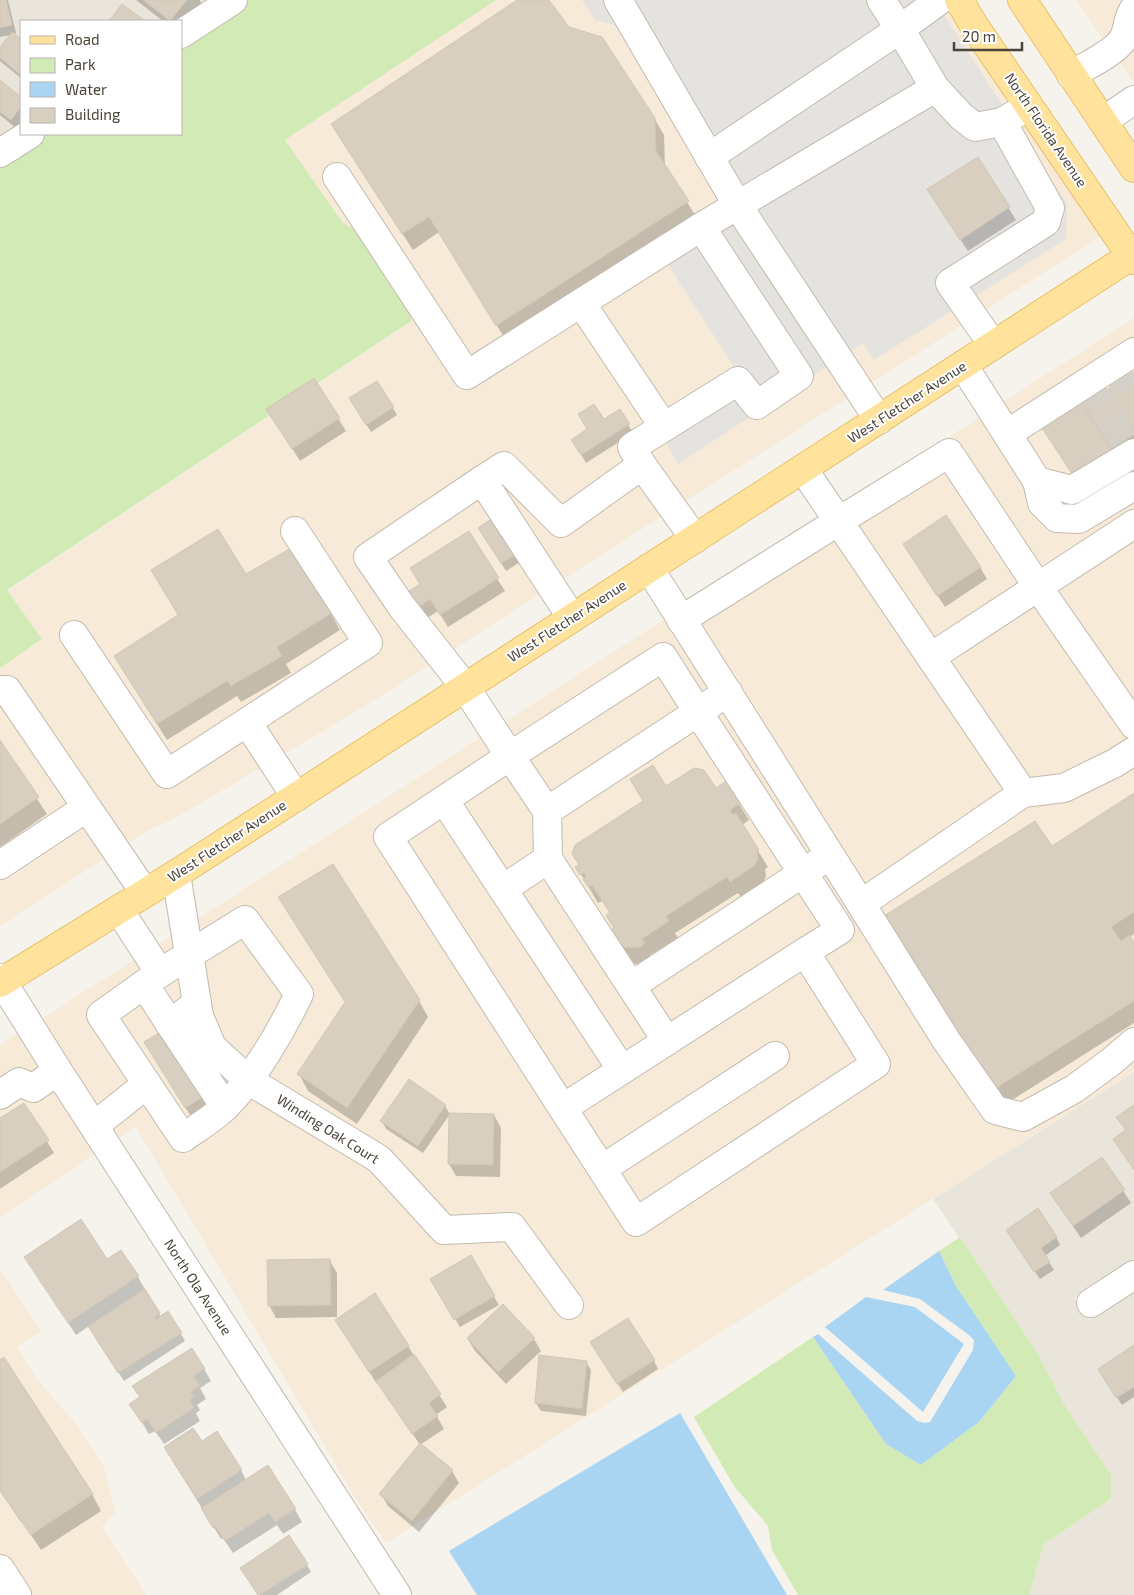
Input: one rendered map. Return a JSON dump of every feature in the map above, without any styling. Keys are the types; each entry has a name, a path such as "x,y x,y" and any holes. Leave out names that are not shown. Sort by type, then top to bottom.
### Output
{"main road":[{"name":"North Florida Avenue","path":"959,0 1028,105 1133,256"},
{"path":"1022,0 1134,168"},
{"name":"West Fletcher Avenue","path":"1,981 176,874 1133,256"}],"street":[{"path":"618,0 738,206 879,420"},
{"path":"881,0 935,88 975,127 1002,122 1028,105"},
{"path":"709,157 900,29 940,0"},
{"path":"182,33 225,2"},
{"path":"1071,75 1122,42 1128,19 1134,9"},
{"path":"337,177 467,375 702,227 935,88"},
{"path":"1102,121 1134,100"},
{"path":"993,346 950,283 1046,222 1050,208 1002,122"},
{"path":"0,153 28,135"},
{"path":"702,227 799,376"},
{"path":"581,303 664,427"},
{"path":"695,540 642,465 632,446 738,381 757,405 834,352"},
{"path":"1007,434 1134,352"},
{"path":"963,365 1037,481 1042,503 1056,518 1079,519 1134,486"},
{"path":"682,620 949,453 1038,587 1134,725"},
{"path":"1037,481 1072,490 1134,453"},
{"path":"642,465 561,523 504,466 368,556 402,608 465,687 547,811 548,859 667,1041"},
{"path":"803,469 1023,793"},
{"path":"482,480 572,618"},
{"path":"931,656 1134,524"},
{"path":"74,635 167,774 368,643 295,531"},
{"path":"649,568 946,1040 996,1110 1023,1117 1074,1089 1134,1042"},
{"path":"563,1108 805,952 840,930 664,657 388,837 636,1222 876,1064 805,952"},
{"path":"0,690 7,690 145,893"},
{"path":"547,811 728,692"},
{"path":"247,722 296,797"},
{"path":"861,904 1023,793 1064,788 1134,752"},
{"path":"444,800 622,1070"},
{"path":"0,865 86,808"},
{"path":"631,986 830,856"},
{"path":"503,889 548,859"},
{"name":"Winding Oak Court","path":"176,874 199,1016 212,1047 248,1080 380,1159 444,1230 512,1227 569,1305"},
{"path":"119,910 152,979 170,1024 225,1106"},
{"path":"245,920 299,994 287,1020 248,1080 225,1106 183,1138 101,1015 152,979 245,920"},
{"name":"North Ola Avenue","path":"1,981 397,1595"},
{"path":"170,1024 197,1003"},
{"path":"602,1169 775,1056"},
{"path":"0,1094 19,1082 33,1088 58,1071"},
{"path":"94,1126 147,1084"},
{"path":"1091,1303 1134,1275"},
{"path":"0,1569 17,1595"}],"shaded area":[{"path":"0,0 236,0 182,21 20,20 20,135 0,149"},
{"path":"496,0 945,0 1103,235 357,711 172,820 149,830 0,926 0,668 42,639 7,591 411,321 402,253 343,223 285,140"},
{"path":"582,0 934,0 1067,204 1066,239 874,360 863,343 678,464 654,421 735,368 653,242 723,196 615,25 595,20"},
{"path":"1076,0 1134,0 1134,83"},
{"path":"1134,318 1134,1072 386,1543 354,1496 136,1127 116,1140 40,1020 174,934 188,1020 373,1169 436,1238 507,1240 567,1322 586,1308 521,1220 448,1217 249,1067 222,1040 211,1013 196,920"},
{"path":"20,1032 97,1153 0,1217 0,1045"},
{"path":"1134,1072 1134,1259 1074,1298 1089,1320 1134,1291 1134,1595 1029,1595 1044,1544 1111,1499 1035,1349 933,1199"},
{"path":"0,1269 41,1331 17,1347 37,1379 76,1424 104,1467 115,1512 102,1527 146,1595 0,1595"}],"green space":[{"path":"236,0 496,0 285,140 343,223 402,253 415,288 411,321 7,590 42,639 0,668 0,149 23,135 182,135 182,34"},
{"path":"960,1237 1035,1349 1065,1406 1111,1475 1111,1499 1044,1544 1029,1595 798,1595 772,1550 768,1526 734,1486 694,1417 813,1337 886,1444 921,1465 979,1422 1016,1376 956,1286 939,1251"}],"water":[{"path":"939,1251 956,1286 1016,1376 979,1422 921,1465 886,1444 813,1337 818,1334 917,1421 930,1422 973,1350 974,1340 920,1299 883,1290"},
{"path":"866,1297 915,1307 964,1344 923,1412 825,1327"},
{"path":"680,1413 787,1595 477,1595 449,1551"}],"building":[{"path":"0,0 6,0 12,25 0,28"},
{"path":"143,0 187,0 171,20"},
{"path":"517,0 549,0 569,27 602,37 655,118 656,151 689,201 496,326 429,217 402,234 331,124"},
{"path":"122,4 144,20 110,20"},
{"path":"12,32 20,38 20,74 0,58 0,47"},
{"path":"0,80 20,96 20,108 11,120 0,112"},
{"path":"978,157 1010,207 960,240 927,189"},
{"path":"1134,372 1134,434 1111,449 1083,405"},
{"path":"314,378 340,418 292,449 266,409"},
{"path":"377,381 394,407 366,425 349,398"},
{"path":"1081,402 1112,450 1073,475 1042,428"},
{"path":"594,404 604,419 620,409 630,424 581,455 571,440 587,429 578,414"},
{"path":"946,515 981,567 937,596 903,544"},
{"path":"494,517 517,554 501,563 478,528"},
{"path":"218,529 246,574 291,548 332,613 277,647 282,656 231,686 227,681 157,724 114,656 178,615 151,570"},
{"path":"469,531 499,578 440,615 430,599 416,609 406,593 420,584 410,568"},
{"path":"0,740 39,797 0,824"},
{"path":"653,765 666,786 694,768 704,770 716,788 726,781 741,803 730,810 733,815 736,813 759,850 757,852 758,859 754,866 730,882 727,877 666,916 669,921 642,939 645,943 640,947 626,948 620,946 608,932 614,928 606,915 610,913 592,885 588,887 583,879 586,877 584,873 580,875 575,867 579,865 572,854 575,845 643,801 630,779"},
{"path":"1134,793 1134,912 1111,927 1121,941 1130,935 1134,943 1134,1001 993,1090 884,916 1035,821 1052,846"},
{"path":"333,864 420,1000 347,1108 297,1074 345,1002 278,897"},
{"path":"167,1028 208,1094 185,1108 144,1042"},
{"path":"409,1079 446,1105 418,1146 380,1121"},
{"path":"24,1103 49,1140 0,1172 0,1118"},
{"path":"1134,1105 1134,1170 1113,1139 1126,1130 1116,1117"},
{"path":"449,1113 494,1114 493,1165 448,1164"},
{"path":"1102,1157 1125,1190 1073,1226 1050,1193"},
{"path":"1038,1208 1057,1237 1041,1248 1050,1262 1034,1272 1006,1230"},
{"path":"81,1219 107,1259 121,1250 139,1276 68,1323 24,1257"},
{"path":"471,1255 495,1296 454,1320 430,1279"},
{"path":"330,1259 331,1305 268,1306 267,1260"},
{"path":"145,1289 160,1313 155,1317 156,1319 168,1311 182,1333 118,1373 88,1326"},
{"path":"375,1293 409,1346 369,1372 335,1320"},
{"path":"503,1304 535,1338 498,1372 467,1338"},
{"path":"628,1318 655,1360 617,1384 590,1342"},
{"path":"1134,1345 1134,1387 1116,1398 1098,1369"},
{"path":"192,1348 205,1369 194,1376 200,1386 191,1392 194,1397 190,1400 194,1408 156,1433 147,1419 142,1423 129,1404 140,1397 132,1386"},
{"path":"414,1354 441,1394 429,1403 438,1416 412,1434 376,1381"},
{"path":"539,1355 587,1361 582,1409 535,1403"},
{"path":"4,1357 93,1494 31,1535 0,1491 0,1360"},
{"path":"193,1428 202,1441 217,1431 242,1470 197,1499 164,1447"},
{"path":"420,1443 453,1470 412,1521 379,1494"},
{"path":"268,1465 296,1509 275,1522 269,1513 225,1541 215,1526 213,1528 201,1508"},
{"path":"289,1535 308,1564 258,1595 240,1568"}],"tunnel":[{"path":"1112,365 1134,399"},
{"path":"1086,382 1133,454"}]}
